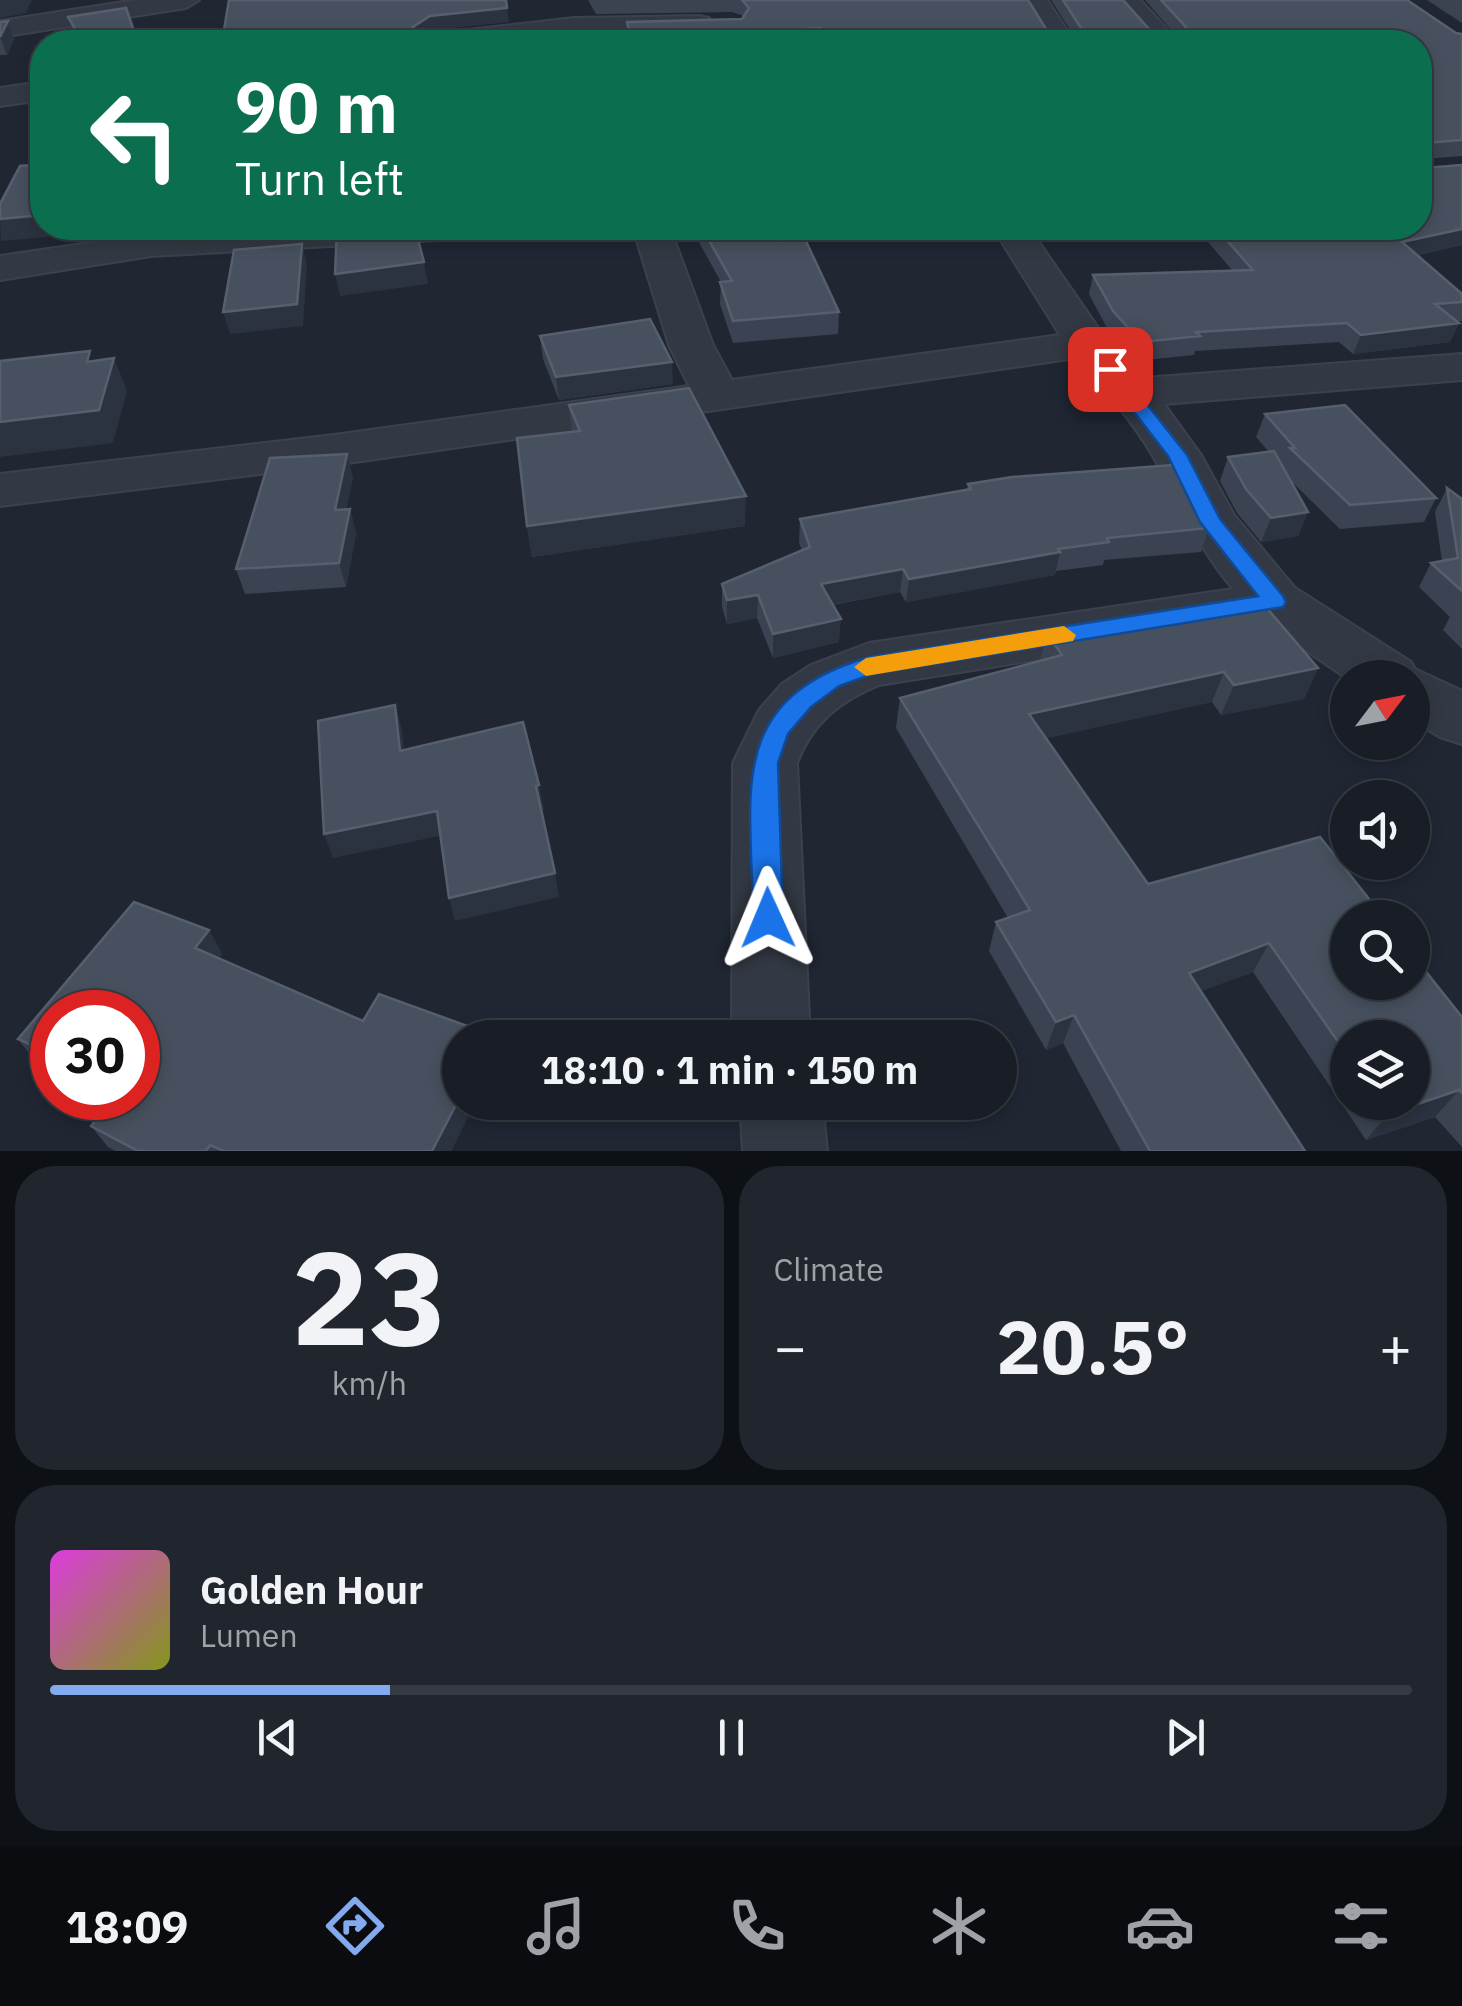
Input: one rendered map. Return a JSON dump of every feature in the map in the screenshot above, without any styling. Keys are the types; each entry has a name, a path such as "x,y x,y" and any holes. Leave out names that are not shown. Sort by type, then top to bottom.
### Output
{"street":[{"path":"1,30 186,0"},
{"path":"1034,0 1054,30"},
{"path":"1126,0 1153,30"},
{"path":"539,30 732,24"},
{"path":"0,97 30,93"},
{"path":"0,109 30,110"},
{"path":"0,268 152,245 242,240"},
{"path":"655,240 691,345 717,396"},
{"path":"1019,240 1087,344 1132,393 1177,455 1211,522 1275,602 1363,660"},
{"path":"0,490 334,450 1087,344"},
{"path":"1132,393 1462,367"},
{"path":"771,1020 765,763 776,730 802,700 830,680 869,666 1275,602"},
{"path":"1430,701 1462,720"},
{"path":"782,1120 785,1151"}],"building":[{"path":"229,0 506,0 507,8 430,16 413,27 415,30 224,30"},
{"path":"742,0 1028,0 1046,29 1062,30 629,30 627,22 742,19 749,8"},
{"path":"1063,0 1123,0 1150,30 1079,30"},
{"path":"1161,0 1407,0 1462,34 1462,140 1432,142 1432,30 1184,30 1186,27"},
{"path":"126,8 134,30 76,30 68,17"},
{"path":"30,165 30,216 0,219 0,204 20,166"},
{"path":"1462,165 1462,229 1432,236 1432,167"},
{"path":"336,240 418,240 424,262 335,274"},
{"path":"709,240 805,240 839,312 733,321 720,282 732,281"},
{"path":"1227,240 1411,240 1402,242 1462,294 1462,302 1435,304 1459,323 1361,335 1347,323 1196,332 1200,336 1141,342 1113,311 1093,275 1253,270"},
{"path":"302,244 297,304 223,312 234,250"},
{"path":"650,319 672,362 556,377 540,336"},
{"path":"90,351 87,362 114,358 99,410 0,422 0,361"},
{"path":"689,388 746,496 527,526 517,438 580,431 569,405"},
{"path":"1345,405 1436,498 1350,505 1290,448 1295,448 1265,414"},
{"path":"1274,451 1308,512 1271,518 1246,489 1228,457"},
{"path":"347,454 335,510 350,509 339,563 236,569 270,458"},
{"path":"1173,465 1209,528 1107,538 1109,542 909,579 903,569 821,584 841,619 773,634 758,595 727,600 722,584 810,547 800,519 971,489 968,484 1012,477"},
{"path":"1447,488 1462,499 1462,591 1431,563 1458,558"},
{"path":"1260,600 1318,668 1234,685 1224,672 1029,714 1148,884 1320,837 1330,850 1330,880 1354,880 1370,900 1330,900 1330,1000 1430,1000 1430,977 1462,1017 1462,1093 1459,1090 1430,1100 1430,1020 1330,1020 1330,1030 1269,943 1189,973 1305,1151 1150,1151 1074,1015 1056,1022 996,922 1030,910 900,698 1062,655 1047,633"},
{"path":"395,705 400,751 523,722 555,873 449,898 437,811 324,834 318,721"},
{"path":"134,902 209,930 195,948 363,1021 379,994 451,1020 442,1020 442,1120 448,1120 432,1151 224,1151 210,1145 206,1151 138,1151 91,1126 96,1120 160,1120 160,990 59,990"},
{"path":"30,1025 30,1044 18,1039"}],"slow traffic":[{"path":"866,667 1064,635"}],"route":[{"path":"768,918 765,763 776,730 802,700 830,680 869,666 1275,602 1211,522 1177,455 1110,369"}]}
